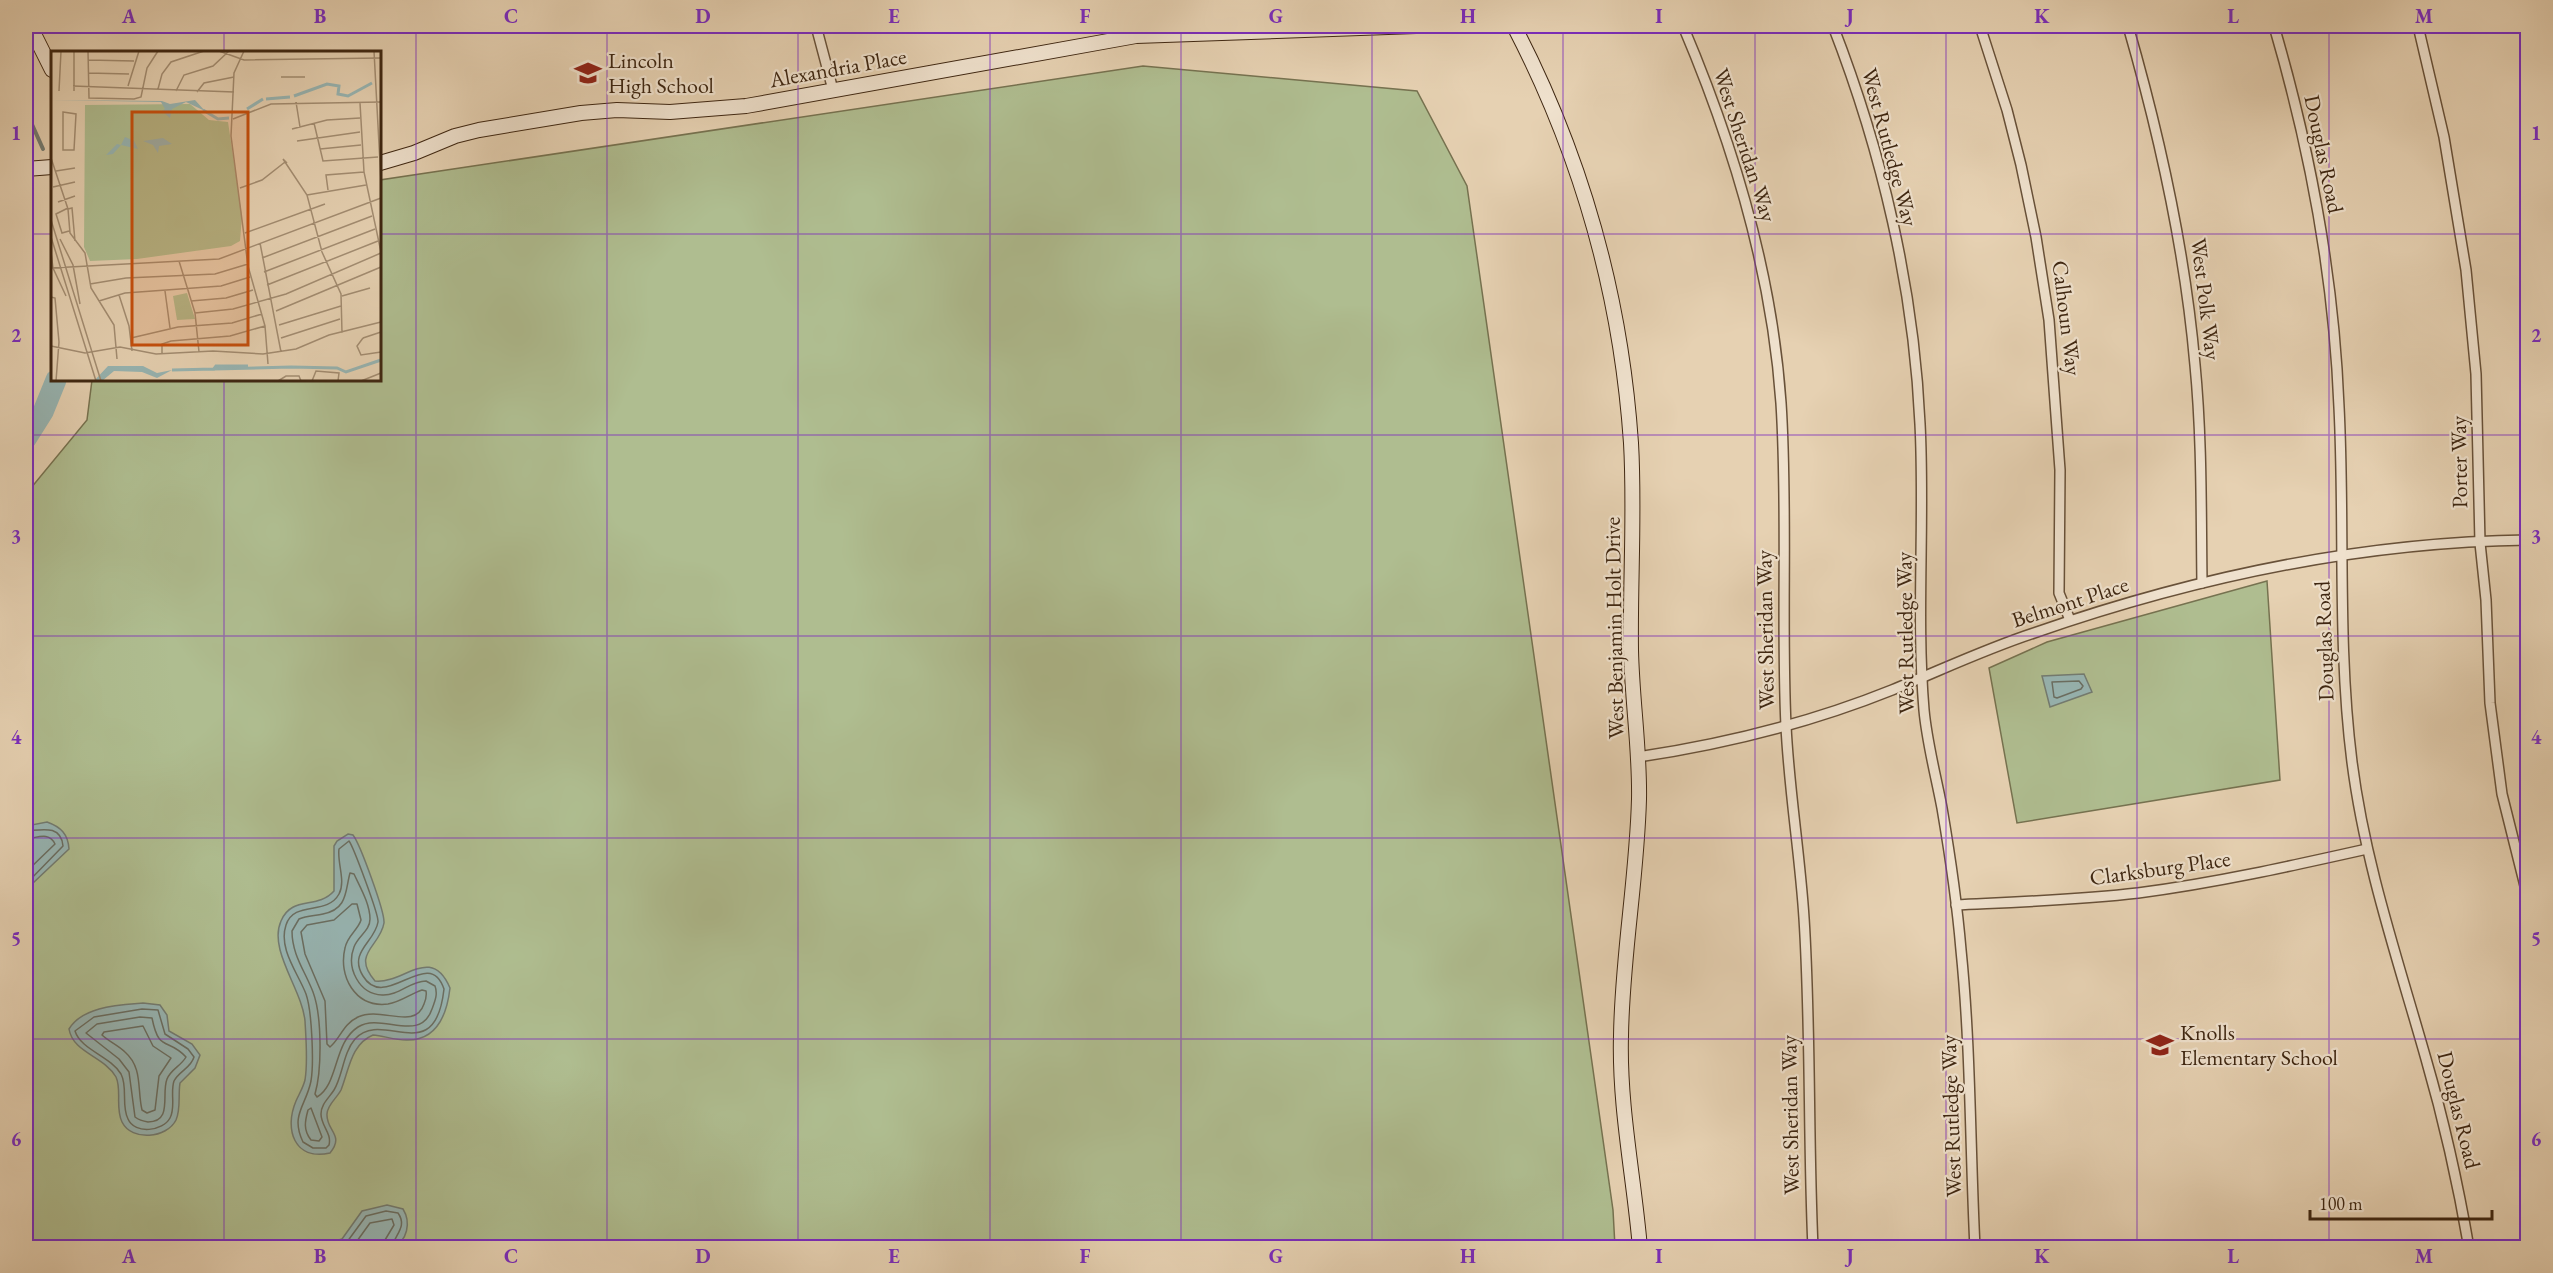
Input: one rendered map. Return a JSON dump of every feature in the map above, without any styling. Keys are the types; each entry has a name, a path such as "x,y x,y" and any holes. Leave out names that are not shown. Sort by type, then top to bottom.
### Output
{"main road":[{"path":"30,26 51,68"},
{"name":"Alexandria Place","path":"381,163 471,132 581,112 713,110 1136,36 1326,27 1416,26"},
{"name":"West Benjamin Holt Drive","path":"1514,26 1546,89 1583,187 1602,251 1624,366 1633,513 1631,652 1639,799 1620,1035 1621,1084 1640,1248"},
{"path":"26,169 51,167"}],"street":[{"path":"816,26 833,90"},
{"name":"West Sheridan Way","path":"1683,26 1722,124 1744,195 1769,309 1780,401 1784,476 1783,630 1786,726 1806,962 1813,1248"},
{"name":"West Rutledge Way","path":"1833,26 1853,80 1874,149 1892,217 1906,293 1920,424 1924,714 1942,810 1956,905 1967,1020 1975,1248"},
{"name":"Calhoun Way","path":"1980,26 2007,110 2021,165 2036,237 2047,308 2054,362 2060,470 2059,593 2070,621"},
{"name":"West Polk Way","path":"2128,26 2164,163 2189,303 2200,449 2202,583"},
{"name":"Douglas Road","path":"2274,26 2310,172 2328,278 2339,403 2346,703 2352,764 2367,849 2380,905 2428,1063 2447,1138 2469,1248"},
{"name":"Porter Way","path":"2418,26 2444,136 2466,270 2476,374 2480,543 2486,600 2490,704 2494,742 2509,828 2528,898"},
{"name":"Belmont Place","path":"1638,757 1715,744 1842,709 2031,633 2202,583 2278,567 2389,550 2528,540"},
{"name":"Clarksburg Place","path":"1956,905 2066,900 2137,893 2279,869 2367,849"}],"green space":[{"path":"1143,66 1417,91 1467,186 1613,1210 1615,1247 26,1248 26,494 87,420 92,381 381,381 381,180"},
{"path":"2267,581 2280,780 2017,823 1989,668 2047,642"}],"water":[{"path":"2084,674 2092,692 2050,707 2042,676"},
{"path":"47,822 63,832 69,849 32,884 26,894 26,826"},
{"path":"348,834 353,835 361,851 383,916 384,923 381,931 366,957 368,971 375,981 386,980 426,967 443,975 450,988 443,1016 433,1031 426,1036 406,1040 373,1035 355,1051 341,1090 327,1111 327,1120 336,1142 330,1153 318,1154 300,1147 292,1132 293,1112 306,1073 305,1021 303,1009 282,957 278,932 281,921 292,908 320,900 334,891 334,846 337,841"},
{"path":"143,1003 160,1005 167,1015 169,1031 192,1044 200,1055 195,1068 180,1083 176,1120 165,1131 149,1135 133,1133 122,1122 116,1077 104,1064 76,1044 69,1029 75,1021 92,1011"},
{"path":"387,1205 403,1209 407,1220 405,1236 392,1248 315,1247 342,1239 362,1211"}],"waterway":[{"path":"26,111 43,149"},
{"path":"26,439 43,412 56,381"}],"place":[{"name":"Lincoln High School","path":"588,73"},
{"name":"Knolls Elementary School","path":"2160,1045"}]}
